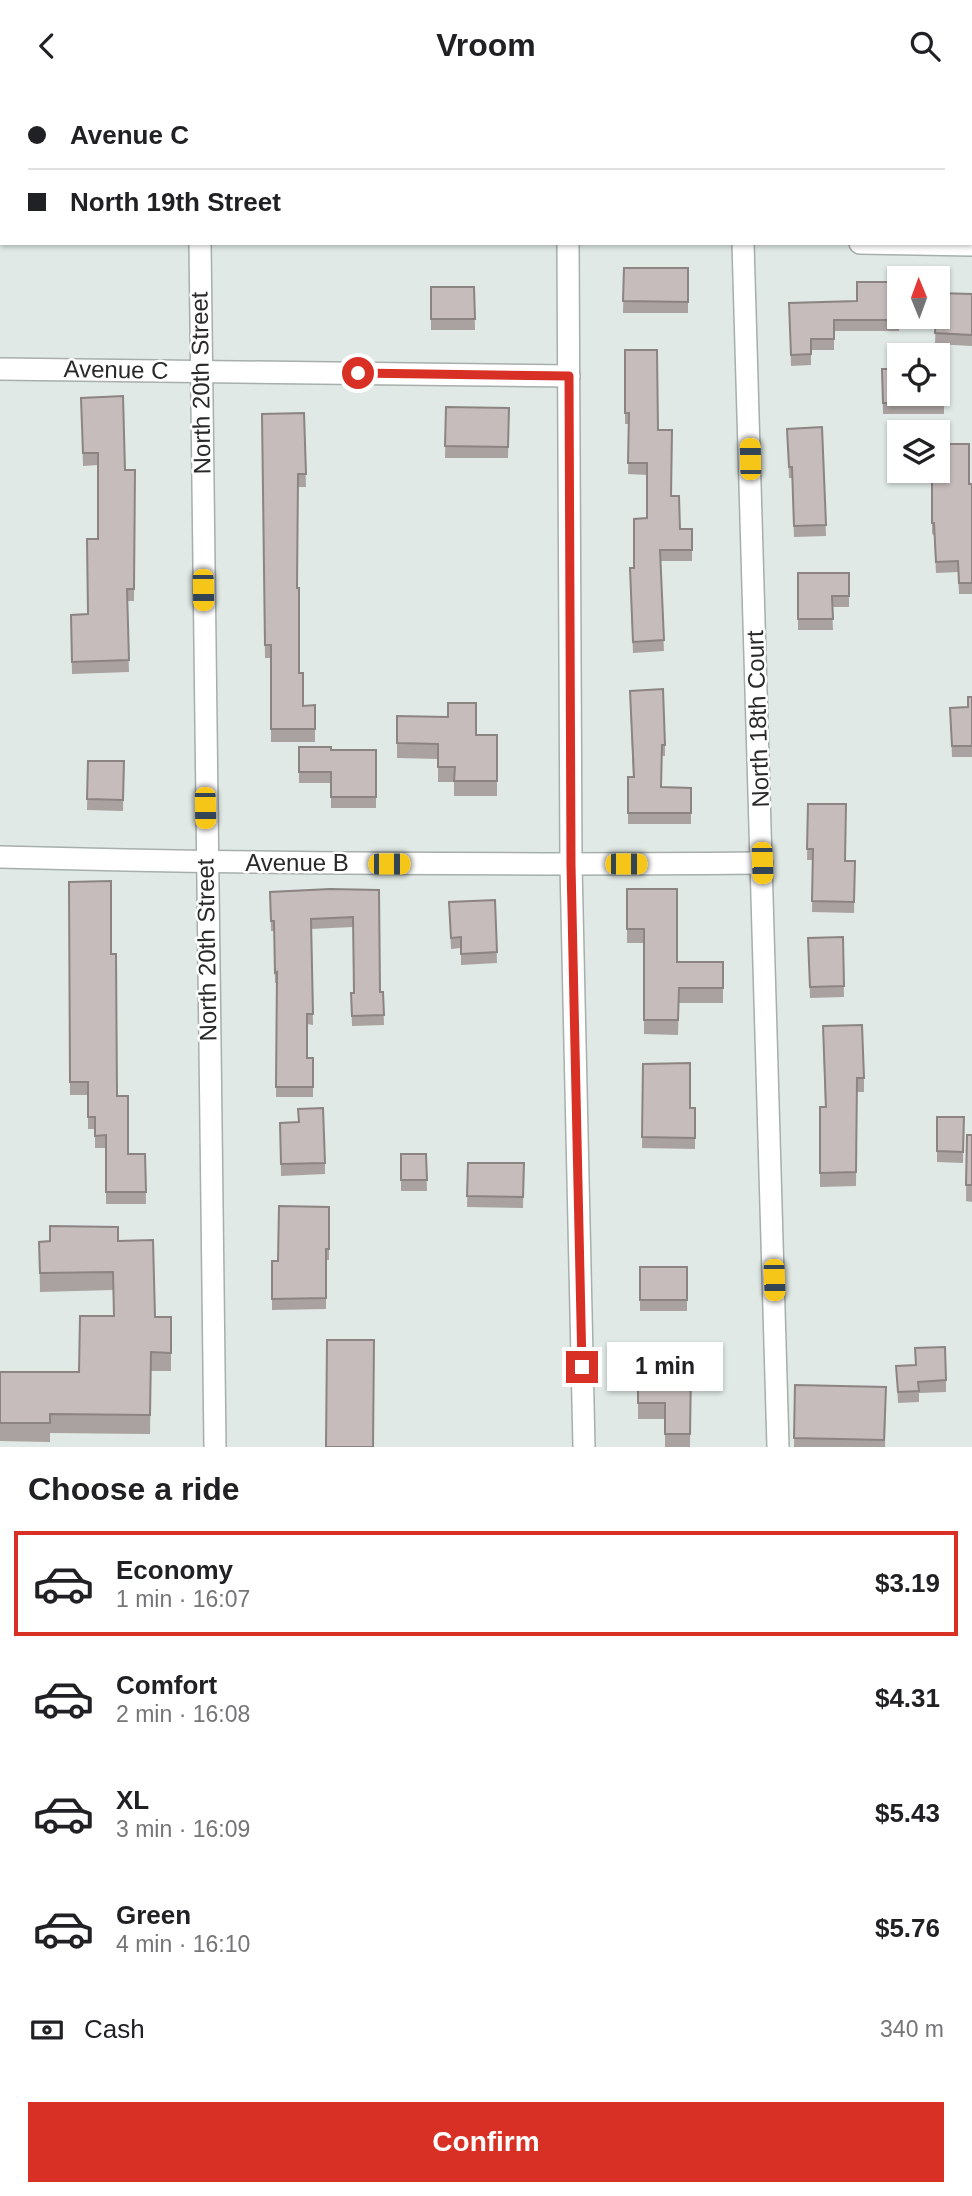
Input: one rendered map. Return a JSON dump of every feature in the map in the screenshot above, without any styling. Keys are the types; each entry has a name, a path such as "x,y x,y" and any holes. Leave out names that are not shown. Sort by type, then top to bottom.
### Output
{"street":[{"name":"North 20th Street","path":"200,245 215,1447"},
{"path":"568,245 571,865 584,1447"},
{"name":"North 18th Court","path":"743,245 778,1447"},
{"path":"935,245 972,246"},
{"name":"Avenue C","path":"0,369 569,376"},
{"name":"Avenue B","path":"0,857 206,863 762,863"}],"building":[{"path":"624,268 688,268 688,302 623,301"},
{"path":"857,282 887,282 887,320 834,320 834,339 811,339 811,354 791,355 789,303 857,301"},
{"path":"431,287 474,287 475,319 431,319"},
{"path":"950,293 972,294 972,335 935,333 935,329 950,329"},
{"path":"625,350 657,350 658,430 672,430 671,496 679,496 680,529 692,529 692,550 660,550 664,640 633,642 630,568 634,568 634,519 647,518 647,463 628,463 629,413 625,413"},
{"path":"882,369 887,369 887,403 883,403"},
{"path":"123,396 125,470 135,470 134,589 127,589 129,660 72,662 71,615 88,614 87,539 98,539 98,453 83,453 81,398"},
{"path":"446,407 509,408 508,447 445,446"},
{"path":"304,413 306,474 298,474 299,673 303,673 303,706 315,705 315,729 271,729 271,645 265,645 262,414"},
{"path":"822,427 826,525 794,526 792,467 789,467 787,429"},
{"path":"950,444 969,444 969,484 972,484 972,583 959,583 958,561 936,562 932,483 950,483"},
{"path":"798,573 849,573 849,596 832,596 833,619 798,619"},
{"path":"663,689 665,745 662,745 661,787 691,788 691,813 628,813 628,777 634,777 630,691"},
{"path":"968,697 972,697 972,746 952,746 950,708 968,707"},
{"path":"448,703 476,703 476,735 497,735 497,781 454,781 455,767 438,767 438,744 397,743 397,716 448,717"},
{"path":"299,747 376,750 376,797 331,797 331,772 299,772"},
{"path":"88,761 124,761 123,800 87,799"},
{"path":"808,804 846,804 845,861 855,861 854,902 812,901 813,849 807,849"},
{"path":"111,881 111,954 116,954 117,1096 128,1096 128,1154 145,1154 146,1192 106,1192 106,1135 95,1136 95,1117 88,1117 88,1082 70,1082 69,882"},
{"path":"627,889 677,889 677,962 723,962 723,988 679,988 678,1020 644,1020 644,929 627,929"},
{"path":"379,890 380,992 383,992 384,1015 352,1016 353,917 311,919 313,1014 307,1014 307,1058 313,1058 313,1087 276,1087 277,972 275,973 274,921 271,921 270,892"},
{"path":"495,900 497,952 461,954 461,937 451,938 449,902"},
{"path":"843,937 844,986 810,987 808,938"},
{"path":"862,1025 864,1078 857,1078 856,1172 820,1173 820,1107 826,1107 823,1026"},
{"path":"690,1063 690,1108 695,1108 695,1138 642,1137 643,1064"},
{"path":"323,1108 325,1163 281,1164 280,1123 299,1122 298,1109"},
{"path":"937,1117 964,1117 963,1152 937,1151"},
{"path":"967,1135 972,1135 972,1185 966,1185"},
{"path":"401,1154 426,1154 427,1180 401,1180"},
{"path":"468,1163 524,1163 523,1197 467,1196"},
{"path":"279,1206 329,1207 326,1298 272,1299 272,1261 278,1261"},
{"path":"50,1226 118,1227 118,1241 153,1240 155,1317 171,1317 171,1353 151,1352 150,1415 50,1414 50,1423 0,1423 0,1372 79,1372 80,1316 114,1316 113,1272 40,1273 39,1242 50,1241"},
{"path":"640,1267 687,1267 687,1300 640,1300"},
{"path":"327,1340 374,1340 373,1447 326,1447"},
{"path":"945,1347 946,1380 918,1382 919,1391 898,1392 896,1366 916,1365 915,1348"},
{"path":"638,1369 691,1369 690,1434 665,1434 665,1403 638,1403"},
{"path":"795,1385 886,1387 884,1440 794,1438"}],"route":[{"path":"358,373 569,376 571,865 582,1367"}]}
